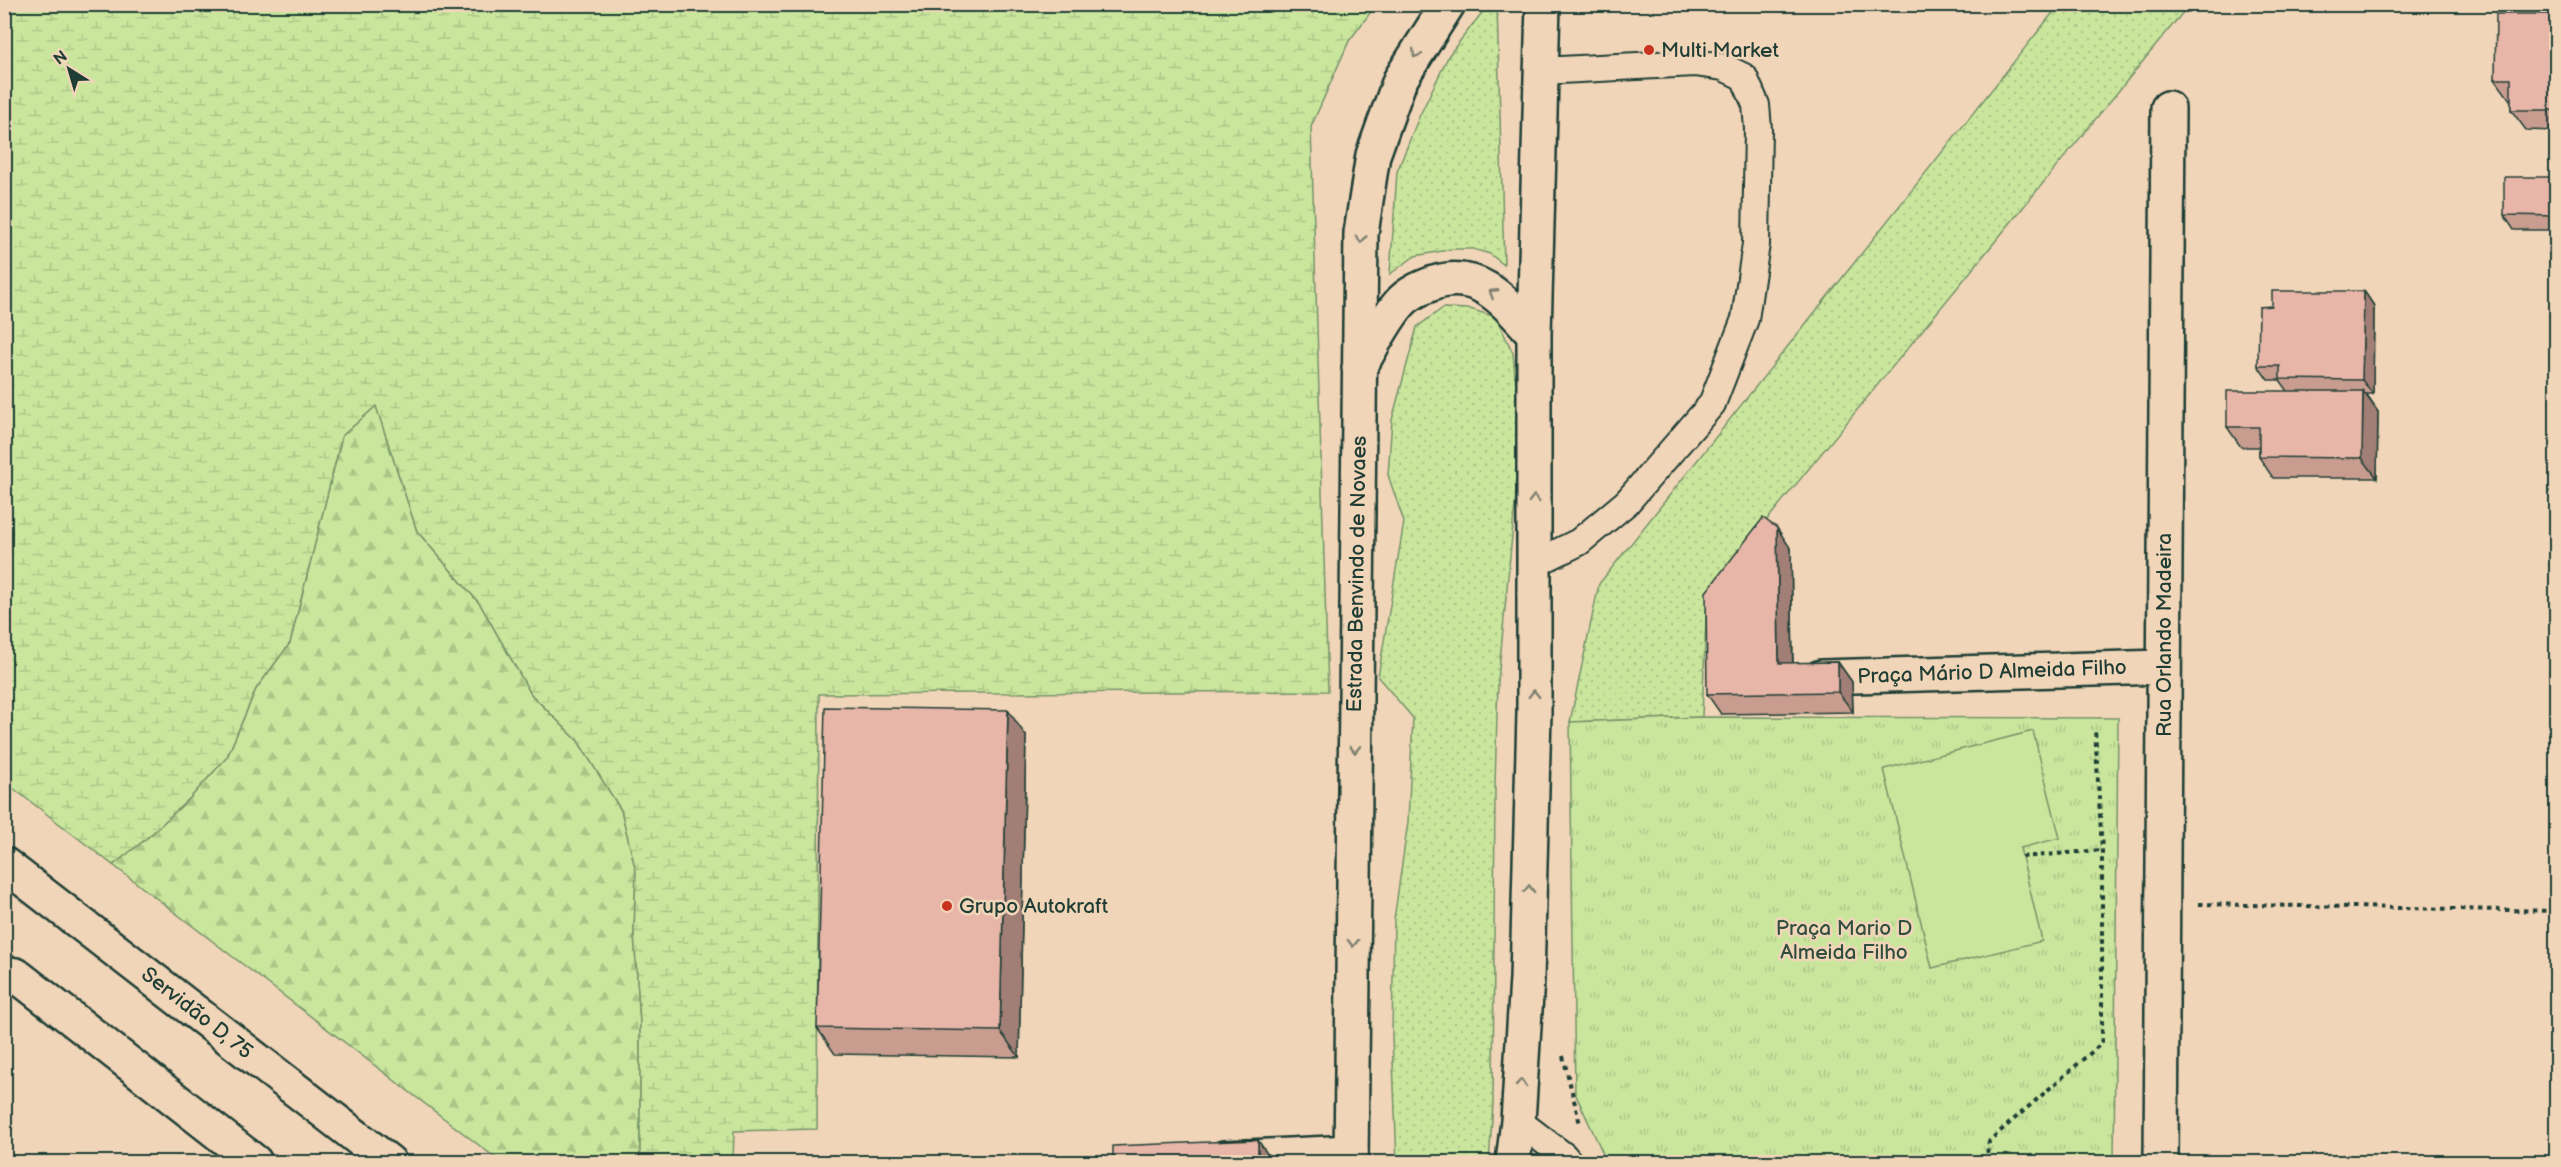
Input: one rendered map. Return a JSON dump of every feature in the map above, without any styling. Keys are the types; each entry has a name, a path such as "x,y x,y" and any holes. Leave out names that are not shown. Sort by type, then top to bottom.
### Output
{"street":[{"name":"Estrada Benvindo de Novaes","path":"1351,1157 1360,233 1373,155 1400,80 1448,4"},
{"path":"1513,1162 1518,1121 1527,979 1534,713 1534,334 1543,4"},
{"name":"Rua Orlando Madeira","path":"2161,1162 2168,108"},
{"path":"1359,368 1399,304 1418,288 1448,279 1476,282 1502,299 1534,334"},
{"name":"Praça Mário D Almeida Filho","path":"1821,677 2163,668"},
{"name":"Servidão D, 75","path":"4,864 389,1162"},
{"path":"4,973 16,975 255,1162"},
{"path":"1200,1159 1351,1157"}],"lane":[{"path":"1534,564 1579,542 1628,502 1712,405 1745,319 1756,244 1758,141 1756,105 1744,77 1723,67 1695,63 1541,71"},
{"path":"1518,1121 1569,1162"}],"path":[{"path":"1986,1162 1989,1141 2102,1043 2102,850 2095,729"},
{"path":"2022,857 2102,850"},
{"path":"2162,904 2556,911"}],"green space":[{"path":"4,5 1376,5 1349,41 1311,127 1328,691 819,694 817,1129 734,1131 733,1162 640,1162 640,1022 634,934 636,871 621,810 578,741 531,694 480,604 417,531 376,406 342,436 290,643 256,689 227,757 190,798 147,838 113,865 5,782"},
{"path":"1488,5 1497,5 1504,265 1490,254 1473,249 1453,249 1415,256 1390,274 1397,172 1419,117 1449,55"},
{"path":"2059,5 2189,5 1707,593 1702,717 1570,722 1599,584"},
{"path":"1443,308 1470,309 1496,317 1513,353 1521,442 1498,681 1493,1104 1489,1162 1397,1162 1392,1036 1394,920 1408,822 1413,718 1378,677 1404,522 1388,475 1392,420 1417,327"},
{"path":"376,406 417,531 480,604 531,694 578,741 621,810 636,871 634,934 640,1022 640,1162 501,1162 113,865 147,838 190,798 227,757 256,689 290,643 342,436"},
{"name":"Praça Mario D Almeida Filho","path":"1702,717 2118,718 2114,1162 1607,1162 1575,1093 1570,722"},
{"path":"2033,731 2060,838 2020,848 2042,941 1932,968 1884,769"}],"building":[{"path":"2496,14 2556,14 2556,110 2511,110 2511,79 2495,79"},
{"path":"2504,177 2556,177 2556,216 2504,215"},
{"path":"2272,291 2364,291 2362,380 2280,379 2280,366 2258,366 2259,307 2272,306"},
{"path":"2227,391 2363,391 2362,458 2259,457 2259,427 2227,427"},
{"path":"1763,518 1777,528 1779,663 1838,662 1838,692 1707,694 1706,592"},
{"path":"825,707 1008,710 1000,1031 817,1028"},
{"path":"1258,1140 1258,1162 1113,1162 1113,1146"}],"place":[{"name":"Multi Market","path":"1649,50"},
{"name":"Grupo Autokraft","path":"947,906"}]}
